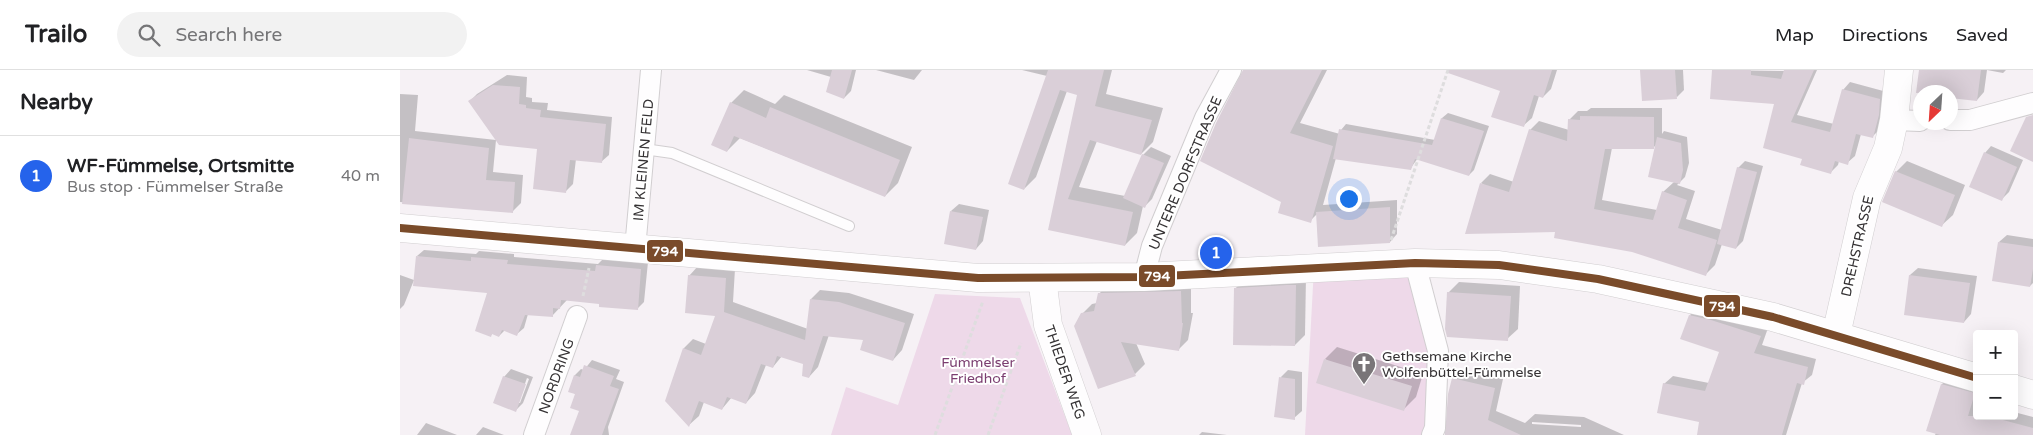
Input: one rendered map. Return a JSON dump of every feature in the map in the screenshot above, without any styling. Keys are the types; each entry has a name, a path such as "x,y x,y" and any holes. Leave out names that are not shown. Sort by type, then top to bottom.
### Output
{"street":[{"name":"IM KLEINEN FELD","path":"635,249 651,70"},
{"name":"UNTERE DORFSTRASSE","path":"1144,277 1152,246 1205,118 1231,70"},
{"name":"DREHSTRASSE","path":"1836,335 1867,198 1888,148 1907,121 1899,70"},
{"path":"1958,120 1970,120 2033,103"},
{"path":"400,228 930,275 991,278 1144,277 1415,263 1499,265 1598,279 1773,317 1973,377"},
{"path":"1415,263 1438,351 1435,428 1432,435"},
{"name":"THIEDER WEG","path":"1042,278 1048,325 1087,435"},
{"name":"NORDRING","path":"534,435 577,316"},
{"path":"2018,390 2033,395"}],"lane":[{"path":"644,149 672,153 849,226"}],"path":[{"path":"1383,264 1448,70"},
{"path":"577,316 585,290 592,245"},
{"path":"935,435 991,278"},
{"path":"988,435 1021,343"}],"green space":[{"path":"1415,263 1438,351 1432,435 1305,435 1314,267"},
{"name":"Fümmelser Friedhof","path":"935,294 1020,298 1072,435 831,435 846,387 898,405"}],"building":[{"path":"832,70 852,70 844,99 826,92"},
{"path":"1048,70 1104,70 1095,106 1152,120 1141,155 1090,140 1068,199 1133,212 1125,246 1048,230 1077,95 1060,90 1024,190 1008,184"},
{"path":"1243,70 1322,70 1290,133 1333,146 1311,223 1278,213 1281,202 1200,161 1216,123"},
{"path":"1448,70 1552,70 1543,98 1534,95 1524,127 1491,117 1500,91 1448,73"},
{"path":"1640,70 1675,70 1677,99 1642,101"},
{"path":"1712,70 1751,70 1751,75 1781,79 1784,70 1814,70 1791,122 1830,132 1842,89 1880,99 1879,115 1873,138 1856,134 1848,165 1835,161 1831,174 1800,165 1802,159 1763,148 1774,104 1710,99"},
{"path":"1919,70 1981,70 1977,101 1958,99 1958,85 1917,85"},
{"path":"493,85 520,87 519,104 526,105 526,108 541,110 540,117 606,124 602,163 570,160 566,193 533,189 537,149 499,145 468,101"},
{"path":"730,102 766,118 770,107 900,160 885,197 734,136 727,152 711,145"},
{"path":"2033,115 2033,162 2010,151 2026,117"},
{"path":"1580,116 1654,117 1654,149 1605,149 1594,209 1653,220 1662,191 1687,200 1678,228 1717,240 1706,276 1632,252 1554,238 1555,232 1465,234 1480,183 1509,192 1529,129 1567,141 1568,119 1580,120"},
{"path":"1441,118 1484,131 1469,176 1415,159 1411,170 1333,159 1339,129 1432,145"},
{"path":"1657,137 1681,143 1683,170 1680,184 1648,177"},
{"path":"409,138 489,148 486,180 515,182 513,213 402,204"},
{"path":"1984,152 2017,167 2002,201 1969,187"},
{"path":"1142,154 1164,163 1145,208 1123,198"},
{"path":"1737,167 1757,172 1736,249 1717,244"},
{"path":"1895,171 1955,195 1942,227 1882,202"},
{"path":"1390,207 1390,243 1318,247 1316,212"},
{"path":"950,211 983,217 976,250 944,244"},
{"path":"1998,242 2033,247 2033,269 2030,287 1992,281"},
{"path":"416,256 471,261 471,257 508,260 507,264 595,271 596,265 641,269 638,310 599,307 599,304 561,300 560,309 553,308 553,317 525,315 517,336 502,330 499,337 492,334 491,337 475,331 487,293 413,286"},
{"path":"688,275 726,278 724,312 805,340 810,299 839,302 905,323 893,361 860,350 863,340 823,336 809,378 802,376 803,364 777,356 773,368 761,364 746,404 727,397 722,410 699,401 689,427 665,401 683,348 701,355 715,316 685,313"},
{"path":"1909,275 1970,283 1964,323 1904,315"},
{"path":"1296,285 1295,346 1233,345 1234,288"},
{"path":"1181,291 1183,323 1179,351 1121,342 1136,376 1098,389 1074,326 1081,313 1094,311 1098,293"},
{"path":"1447,292 1511,296 1508,341 1447,337 1445,329"},
{"path":"1689,315 1761,336 1754,353 1808,367 1804,385 1797,383 1782,435 1697,435 1699,422 1657,413 1663,383 1705,391 1719,352 1680,339"},
{"name":"Gethsemane Kirche Wolfenbüttel-Fümmelse","path":"1324,359 1412,386 1404,411 1316,383"},
{"path":"584,365 614,376 610,386 619,389 602,435 570,435 579,411 570,408 575,394 568,392 574,375 580,377"},
{"path":"503,376 526,384 516,412 493,403"},
{"path":"1279,377 1295,379 1295,420 1274,417"},
{"path":"1452,378 1495,388 1488,420 1521,435 1445,435 1448,394"},
{"path":"1941,384 1973,392 1968,416 1973,416 1973,420 2003,420 2033,428 2033,435 1940,435 1926,431"}],"transit line":[{"name":"794","path":"400,228 978,278 1144,277 1415,263 1499,265 1598,279 1773,317 1973,377"}],"place":[{"name":"WF-Fümmelse, Ortsmitte","path":"1216,253"},
{"name":"Gethsemane Kirche Wolfenbüttel-Fümmelse","path":"1364,385"}]}
